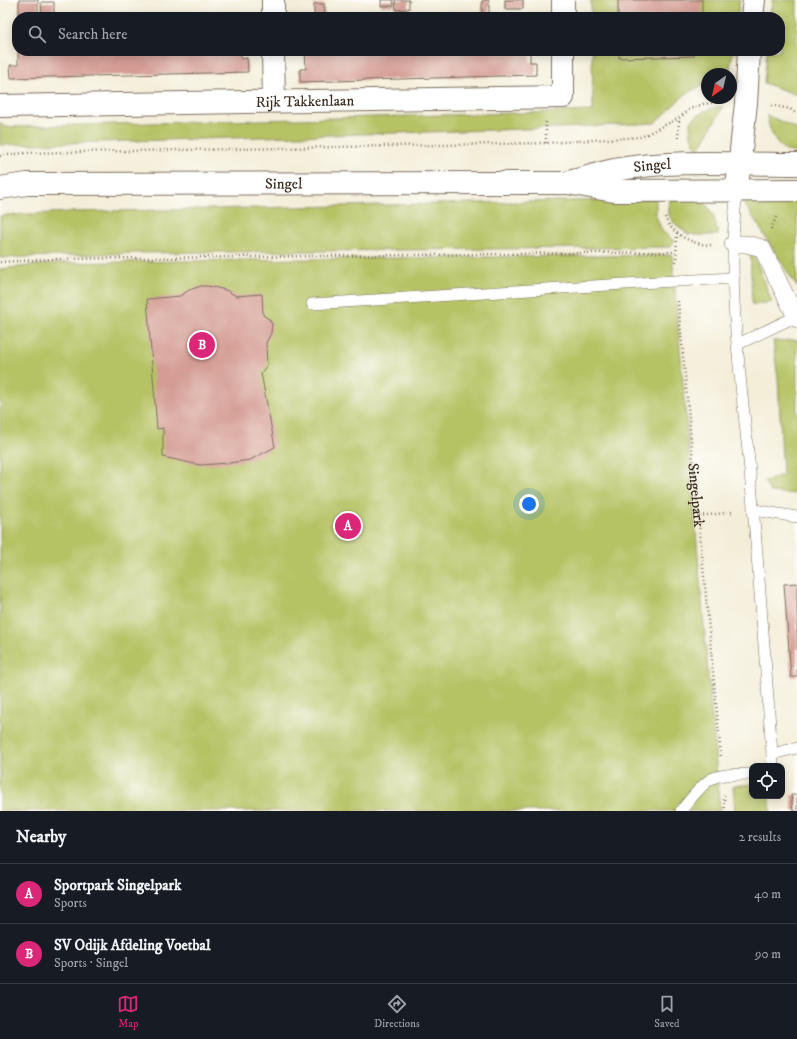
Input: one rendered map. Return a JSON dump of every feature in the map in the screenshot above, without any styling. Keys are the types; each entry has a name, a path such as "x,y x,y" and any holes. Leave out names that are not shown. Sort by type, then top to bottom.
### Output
{"street":[{"path":"272,0 273,12"},
{"path":"563,0 563,12"},
{"path":"753,12 754,0"},
{"path":"274,56 274,101"},
{"name":"Rijk Takkenlaan","path":"0,106 563,97 563,56"},
{"path":"737,190 746,103 749,56"},
{"name":"Singel","path":"567,183 613,170 656,164 797,164"},
{"name":"Singel","path":"0,188 27,184 567,183 614,191 797,190"},
{"path":"733,244 746,244 762,248 796,317"}],"lane":[{"path":"737,190 733,244 738,344 754,510 773,763"},
{"path":"312,304 734,278"},
{"path":"738,344 796,317"},
{"path":"754,510 797,517"},
{"path":"772,754 797,748"},
{"path":"681,811 712,779 727,775 749,774"}],"path":[{"path":"0,156 23,153 538,144 641,137 678,118"},
{"name":"Singelpark","path":"721,758 676,281 677,232 695,243 708,245 733,244"},
{"path":"0,262 55,259 676,252"},
{"path":"699,516 754,510"}],"green space":[{"path":"591,0 740,0 738,12 591,12"},
{"path":"772,0 797,0 797,95 764,83 767,56 785,56 785,12 771,12"},
{"path":"592,56 732,56 730,68 701,68 701,87 686,94 678,100 655,123 560,128 0,145 0,122 4,127 593,111"},
{"path":"716,107 723,107 698,151 691,136 690,123 695,117"},
{"path":"767,115 797,129 797,153 787,151 779,145 769,125"},
{"path":"797,196 797,287 741,198"},
{"path":"656,199 656,216 662,231 674,241 671,247 135,253 0,258 0,216 8,215 72,212"},
{"path":"700,199 708,206 713,215 718,235 688,234 674,223 669,215 669,200"},
{"path":"750,245 772,302 752,305"},
{"path":"672,255 720,811 0,811 0,269 56,263"},
{"path":"797,340 797,494 770,492 764,481 783,475 778,379 773,341"},
{"path":"749,784 749,799 769,799 771,811 735,811 733,786"}],"building":[{"path":"19,0 38,0 38,12 19,12"},
{"path":"381,0 393,0 394,6 381,6"},
{"path":"395,0 409,0 409,9 396,10"},
{"path":"489,0 489,12 482,12 482,1"},
{"path":"505,0 523,0 523,9 505,9"},
{"path":"618,0 702,0 702,12 618,12"},
{"path":"41,2 54,2 54,12 42,12"},
{"path":"314,4 324,4 325,12 314,12"},
{"path":"18,56 241,56 241,59 247,58 248,72 11,78 10,65 18,65"},
{"path":"305,56 530,56 530,62 536,62 536,75 300,82 300,69 306,69"},
{"path":"619,56 694,56 619,58"},
{"path":"201,286 222,289 236,296 262,294 263,315 269,319 272,324 271,333 266,343 267,365 261,373 275,447 250,460 200,465 163,457 163,428 157,429 147,299 180,296 189,290"},
{"path":"797,583 797,677 791,677 784,584"},
{"path":"791,795 797,795 797,811 793,811"}],"place":[{"name":"SV Odijk Afdeling Voetbal","path":"202,345"},
{"name":"Sportpark Singelpark","path":"348,526"}]}
